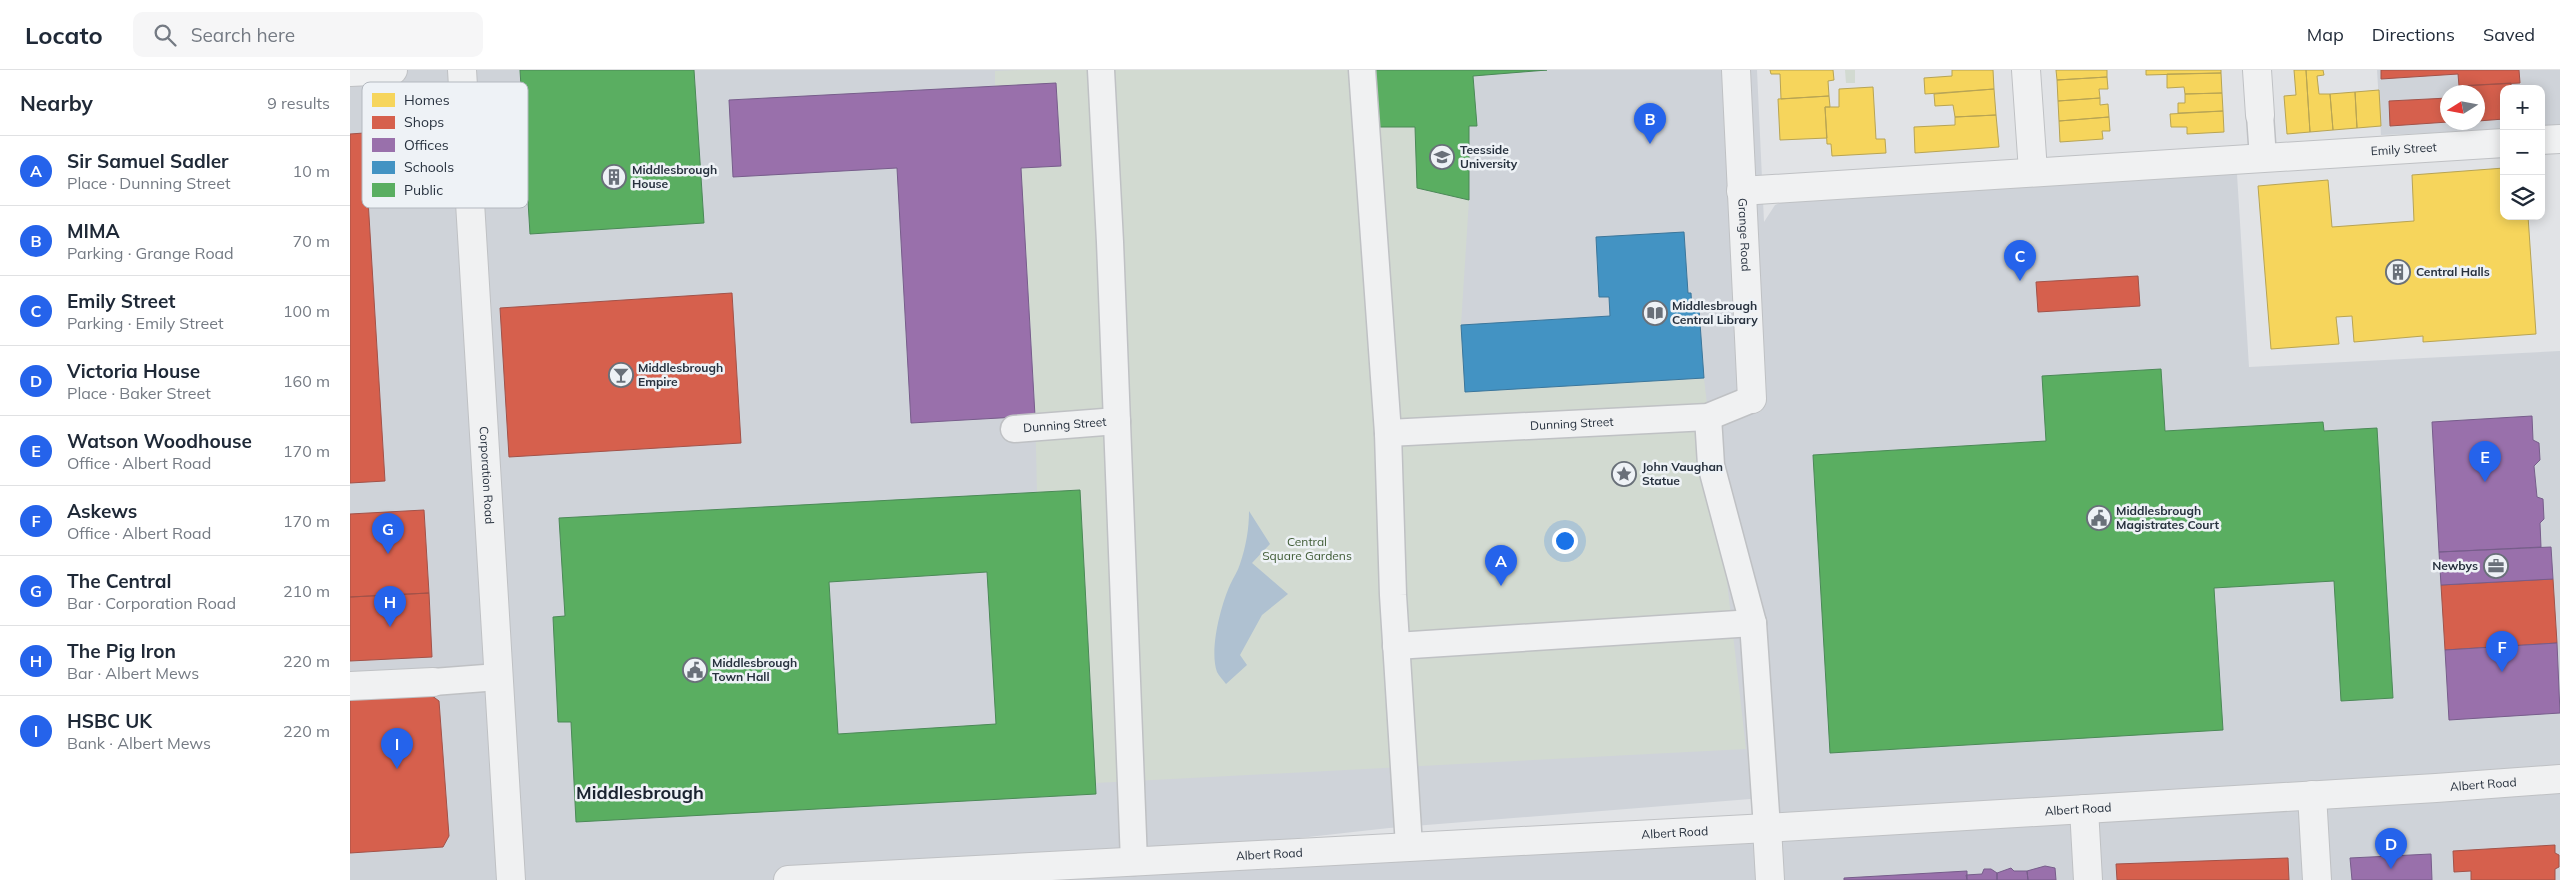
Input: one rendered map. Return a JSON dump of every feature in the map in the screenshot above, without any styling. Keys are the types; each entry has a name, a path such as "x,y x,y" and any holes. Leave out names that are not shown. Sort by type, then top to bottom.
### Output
{"street":[{"path":"350,72 392,70"},
{"path":"1101,70 1134,862"},
{"path":"1362,70 1388,433 1396,646 1409,846"},
{"name":"Grange Road","path":"1736,70 1740,191 1752,399"},
{"path":"2026,70 2033,171"},
{"path":"2257,70 2263,158"},
{"path":"2545,140 2560,139"},
{"name":"Emily Street","path":"1740,191 2500,142"},
{"name":"Corporation Road","path":"470,208 511,880"},
{"name":"Dunning Street","path":"1388,433 1708,417 1752,399"},
{"path":"1708,417 1710,465 1753,623 1770,880"},
{"name":"Dunning Street","path":"1014,429 1117,421"},
{"path":"1396,646 1753,623"},
{"path":"350,686 498,677"},
{"name":"Albert Road","path":"788,880 1767,828 2560,779"},
{"path":"2312,795 2317,880"},
{"path":"2084,809 2088,880"}],"shaded area":[{"path":"350,70 1757,70 1764,222 1775,205 1793,198 2237,174 2249,367 2560,351 2560,880 350,880","holes":["1775,797 1767,828 1059,865 1389,828"]},
{"path":"2377,70 2560,70 2560,128 2545,129 2545,85 2500,85 2500,130 2381,135"}],"green space":[{"name":"Central Square Gardens","path":"1375,70 1379,126 1415,127 1417,188 1469,200 1461,325 1465,392 1704,378 1746,749 1096,783 1080,491 1037,493 1035,403 1021,168 1060,166 1056,84 995,86 995,71"},
{"path":"1845,70 1855,70 1855,83 1846,83"}],"water":[{"path":"1249,511 1270,544 1252,563 1288,594 1262,615 1240,655 1247,665 1226,684 1217,672 1214,652 1215,640 1223,604 1244,551"}],"building: Homes":[{"path":"1770,70 1833,70 1834,80 1828,81 1829,96 1781,99 1780,74 1771,74"},
{"path":"1952,70 1993,70 1994,89 1925,94 1924,78 1952,76"},
{"path":"2056,70 2107,70 2107,77 2057,80"},
{"path":"2146,70 2221,70 2221,73 2146,75"},
{"path":"2294,70 2306,70 2310,132 2287,134 2284,96 2296,95"},
{"path":"2306,70 2323,70 2324,75 2317,76 2319,94 2330,94 2333,130 2310,132"},
{"path":"2221,73 2222,93 2185,94 2184,87 2167,88 2167,74"},
{"path":"2107,77 2108,89 2099,89 2100,98 2058,101 2057,80"},
{"path":"1873,87 1876,139 1885,139 1886,153 1832,156 1831,144 1827,144 1825,107 1839,107 1839,89"},
{"path":"1994,89 1996,115 1955,117 1953,105 1935,106 1934,94"},
{"path":"2379,90 2381,126 2357,128 2355,92"},
{"path":"2355,92 2357,128 2333,130 2330,94"},
{"path":"2222,93 2223,111 2178,113 2178,103 2185,103 2185,94"},
{"path":"1829,96 1830,107 1825,107 1827,138 1780,140 1778,99"},
{"path":"2100,98 2100,105 2108,104 2109,117 2059,121 2058,101"},
{"path":"2223,111 2224,132 2187,134 2187,127 2171,127 2170,114"},
{"path":"1996,115 1999,147 1915,153 1914,127 1955,125 1955,117"},
{"path":"2109,117 2110,131 2102,131 2103,139 2060,142 2059,121"},
{"name":"Central Halls","path":"2500,168 2500,220 2528,220 2536,334 2423,342 2423,336 2354,342 2352,316 2336,317 2339,344 2271,349 2258,186 2328,180 2332,227 2414,221 2412,175"}],"building: Shops":[{"path":"2381,70 2519,70 2520,83 2459,85 2458,74 2381,79"},
{"path":"2511,83 2511,85 2500,85 2500,119 2485,120 2485,85 2476,85"},
{"path":"2440,98 2440,123 2390,126 2389,101"},
{"path":"362,133 362,208 369,208 385,481 350,483 350,134"},
{"path":"2138,276 2140,306 2038,312 2036,282"},
{"name":"Middlesbrough Empire","path":"732,293 741,443 509,457 500,308"},
{"path":"424,510 429,593 350,597 350,514"},
{"path":"2553,579 2557,643 2445,650 2441,585"},
{"path":"429,593 432,657 350,661 350,597"},
{"path":"431,695 439,701 449,836 443,847 350,853 350,700"},
{"path":"2555,845 2555,853 2559,855 2559,867 2555,869 2555,880 2471,880 2471,871 2454,872 2453,851"},
{"path":"2288,858 2289,880 2117,880 2116,864"}],"building: Offices":[{"path":"1056,83 1061,166 1021,168 1035,416 911,423 897,168 733,177 729,100"},
{"path":"2532,416 2533,440 2539,443 2540,460 2534,466 2537,497 2543,499 2544,519 2540,523 2541,547 2439,552 2432,422"},
{"name":"Newbys","path":"2551,547 2553,579 2441,585 2439,552"},
{"path":"2557,643 2560,713 2449,720 2445,650"},
{"path":"2431,854 2432,880 2352,880 2350,858"},
{"path":"2045,866 2055,868 2056,880 2028,880 2027,871"},
{"path":"2011,868 2014,871 2027,871 2028,880 1997,880 1997,873"},
{"path":"1984,869 1991,869 1997,873 1997,880 1967,880 1966,875 1982,874"},
{"path":"1967,871 1967,880 1844,880 1844,878"}],"building: Schools":[{"name":"Middlesbrough Central Library","path":"1684,232 1688,293 1691,293 1692,310 1699,309 1704,378 1465,392 1461,325 1610,316 1609,297 1599,297 1596,237"}],"building: Public":[{"name":"Middlesbrough House","path":"520,70 694,70 704,223 530,234 528,201 528,82 521,82"},
{"name":"Teesside University","path":"1375,70 1547,70 1473,76 1477,126 1469,126 1469,200 1417,188 1415,127 1379,127"},
{"name":"Middlesbrough Magistrates Court","path":"2161,369 2165,431 2323,422 2324,431 2377,428 2393,698 2341,701 2334,581 2214,588 2223,730 1830,753 1813,455 2046,441 2042,376"},
{"name":"Middlesbrough Town Hall","path":"1080,490 1096,794 576,822 571,722 558,722 553,617 565,616 559,518","holes":["987,572 996,724 838,734 829,582"]}],"place":[{"name":"MIMA","path":"1650,144"},
{"name":"Teesside University","path":"1442,157"},
{"name":"Middlesbrough House","path":"614,177"},
{"name":"Central Halls","path":"2398,272"},
{"name":"Emily Street","path":"2020,281"},
{"name":"Middlesbrough Central Library","path":"1655,313"},
{"name":"Middlesbrough Empire","path":"621,375"},
{"name":"John Vaughan Statue","path":"1624,474"},
{"name":"Watson Woodhouse","path":"2485,482"},
{"name":"Middlesbrough Magistrates Court","path":"2099,518"},
{"name":"The Central","path":"388,554"},
{"name":"Newbys","path":"2496,566"},
{"name":"Sir Samuel Sadler","path":"1501,586"},
{"name":"The Pig Iron","path":"390,627"},
{"name":"Middlesbrough Town Hall","path":"695,670"},
{"name":"Askews","path":"2502,672"},
{"name":"HSBC UK","path":"397,769"},
{"name":"Victoria House","path":"2391,869"}],"district":[{"name":"Middlesbrough","path":"640,793"}]}
